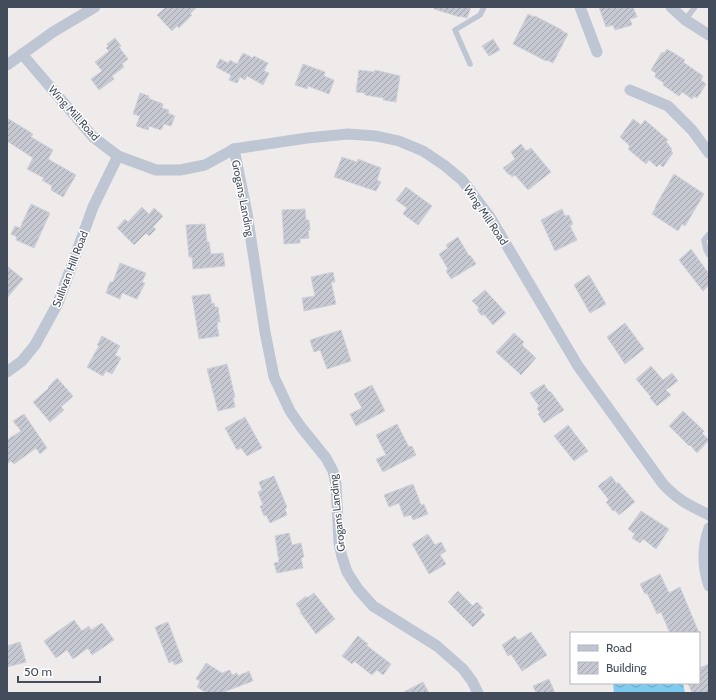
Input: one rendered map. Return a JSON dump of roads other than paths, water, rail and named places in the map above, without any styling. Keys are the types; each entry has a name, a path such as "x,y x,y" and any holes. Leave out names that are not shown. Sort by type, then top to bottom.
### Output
{"street":[{"path":"7,65 53,32 95,7"},
{"path":"580,7 597,52"},
{"path":"671,7 685,20 709,35"},
{"name":"Wing Mill Road","path":"22,54 93,137 118,156 156,170 180,170 205,165 234,149 307,138 348,134 376,136 398,141 423,151 444,165 462,180 478,200 494,224 578,366 663,484 673,495 685,504 709,515"},
{"path":"630,90 668,106 692,130 709,153"},
{"name":"Grogans Landing","path":"234,149 247,213 265,332 274,378 290,410 301,427 326,458 333,470 336,484 339,543 347,572 358,589 373,606 437,646 463,669 472,681 478,693"},
{"name":"Sullivan Hill Road","path":"7,372 22,360 35,345 58,303 93,207 118,156"},
{"path":"709,528 704,542 703,557 704,571 709,586"}],"lane":[{"path":"470,64 455,30 480,15 484,7"},
{"path":"685,20 695,7"},
{"path":"709,234 704,240 706,250 709,255"}],"water":[{"path":"613,684 683,684 685,693 614,693"}]}
